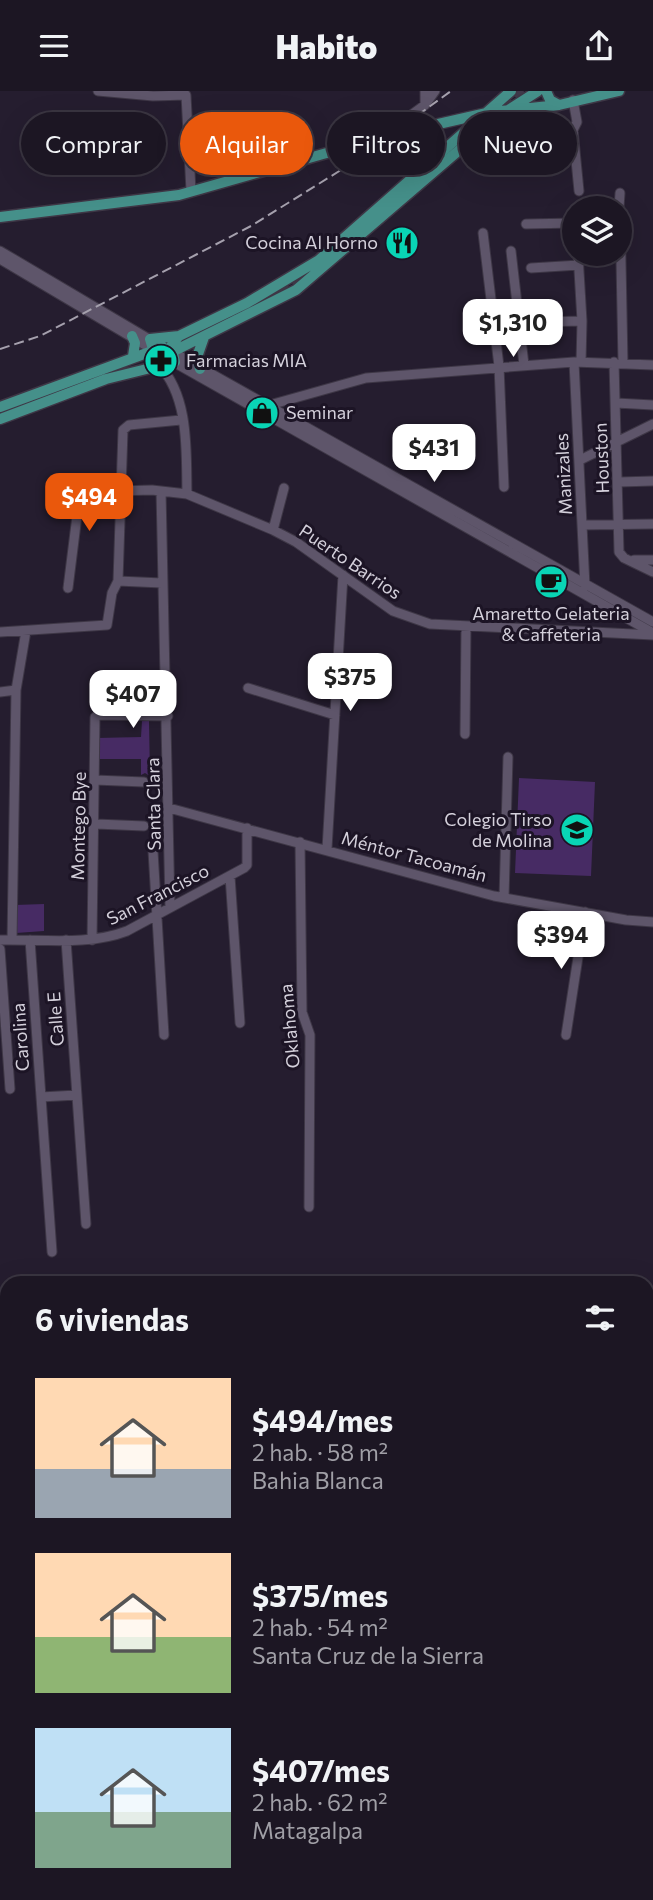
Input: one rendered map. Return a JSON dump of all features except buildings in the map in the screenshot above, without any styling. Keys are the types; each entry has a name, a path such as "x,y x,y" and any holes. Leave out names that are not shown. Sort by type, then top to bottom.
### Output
{"main road":[{"path":"488,112 512,91"},
{"path":"0,407 133,356 162,353 204,338 296,290 507,111 538,91"},
{"path":"546,91 550,100 559,105"},
{"path":"488,112 559,105 619,91"},
{"path":"162,353 179,336 247,303 319,260 459,134"},
{"path":"0,217 191,191 327,153"},
{"path":"132,336 135,343 133,356"},
{"path":"0,419 133,371 162,353 179,336"},
{"path":"200,369 197,357 204,338"}],"street":[{"path":"97,91 186,95 191,191"},
{"path":"425,91 425,105"},
{"path":"415,112 425,105 435,91"},
{"path":"573,100 577,122 573,130 579,191"},
{"path":"526,224 562,223"},
{"path":"483,233 499,366 504,487"},
{"path":"0,251 162,353 200,369 653,622"},
{"path":"511,251 524,365"},
{"path":"0,259 653,634"},
{"path":"531,268 563,266"},
{"name":"Manizales","path":"579,266 582,321 577,362 585,586"},
{"name":"Houston","path":"620,266 616,403 620,552 628,560"},
{"path":"538,322 582,321"},
{"path":"162,353 186,433 187,494"},
{"path":"266,406 366,378 577,362 653,365"},
{"path":"616,403 653,405"},
{"path":"0,632 105,627 118,581 120,489 126,427 181,420"},
{"path":"580,460 653,425"},
{"path":"619,482 653,481"},
{"path":"273,530 284,488"},
{"name":"Puerto Barrios","path":"68,588 80,492 120,489 161,491 187,494 273,530 398,613 430,624 653,634"},
{"name":"Santa Clara","path":"161,491 162,583 169,716 170,908"},
{"path":"582,525 653,524"},
{"path":"628,560 653,560"},
{"path":"628,560 653,572"},
{"path":"327,849 343,576"},
{"path":"118,581 162,583"},
{"path":"465,734 466,627"},
{"path":"12,940 16,689 26,631"},
{"path":"248,688 335,715"},
{"path":"0,692 16,689"},
{"name":"Montego Bye","path":"92,940 96,824 95,717 169,716"},
{"path":"505,898 508,757"},
{"path":"95,780 145,782"},
{"name":"Méntor Tacoamán","path":"169,808 505,898 653,922"},
{"path":"96,824 144,825"},
{"name":"San Francisco","path":"0,940 108,938 155,916 247,865 247,828"},
{"name":"Oklahoma","path":"300,842 302,1012 310,1035 309,1207"},
{"path":"153,851 164,1035"},
{"path":"230,876 240,1023"},
{"path":"566,1035 585,912"},
{"name":"Carolina","path":"30,940 52,1252"},
{"name":"Calle E","path":"66,940 86,1224"},
{"path":"0,949 10,1089"},
{"path":"41,1097 77,1095"}],"shaded area":[{"path":"142,721 149,721 150,776 145,773 141,775 141,759 97,759 97,738 141,737"},
{"path":"519,778 595,782 591,876 515,873"},
{"path":"44,904 44,931 16,933 15,905"}],"tunnel":[{"path":"505,108 524,91"},
{"path":"253,305 313,273"}],"railway":[{"path":"0,349 40,336 251,226 349,165 451,91"}],"place":[{"name":"Cocina Al Horno","path":"402,243"},
{"name":"Farmacias MIA","path":"161,361"},
{"name":"Seminar","path":"262,413"},
{"name":"Amaretto Gelateria & Caffeteria","path":"551,582"},
{"name":"Colegio Tirso de Molina","path":"577,830"}]}
